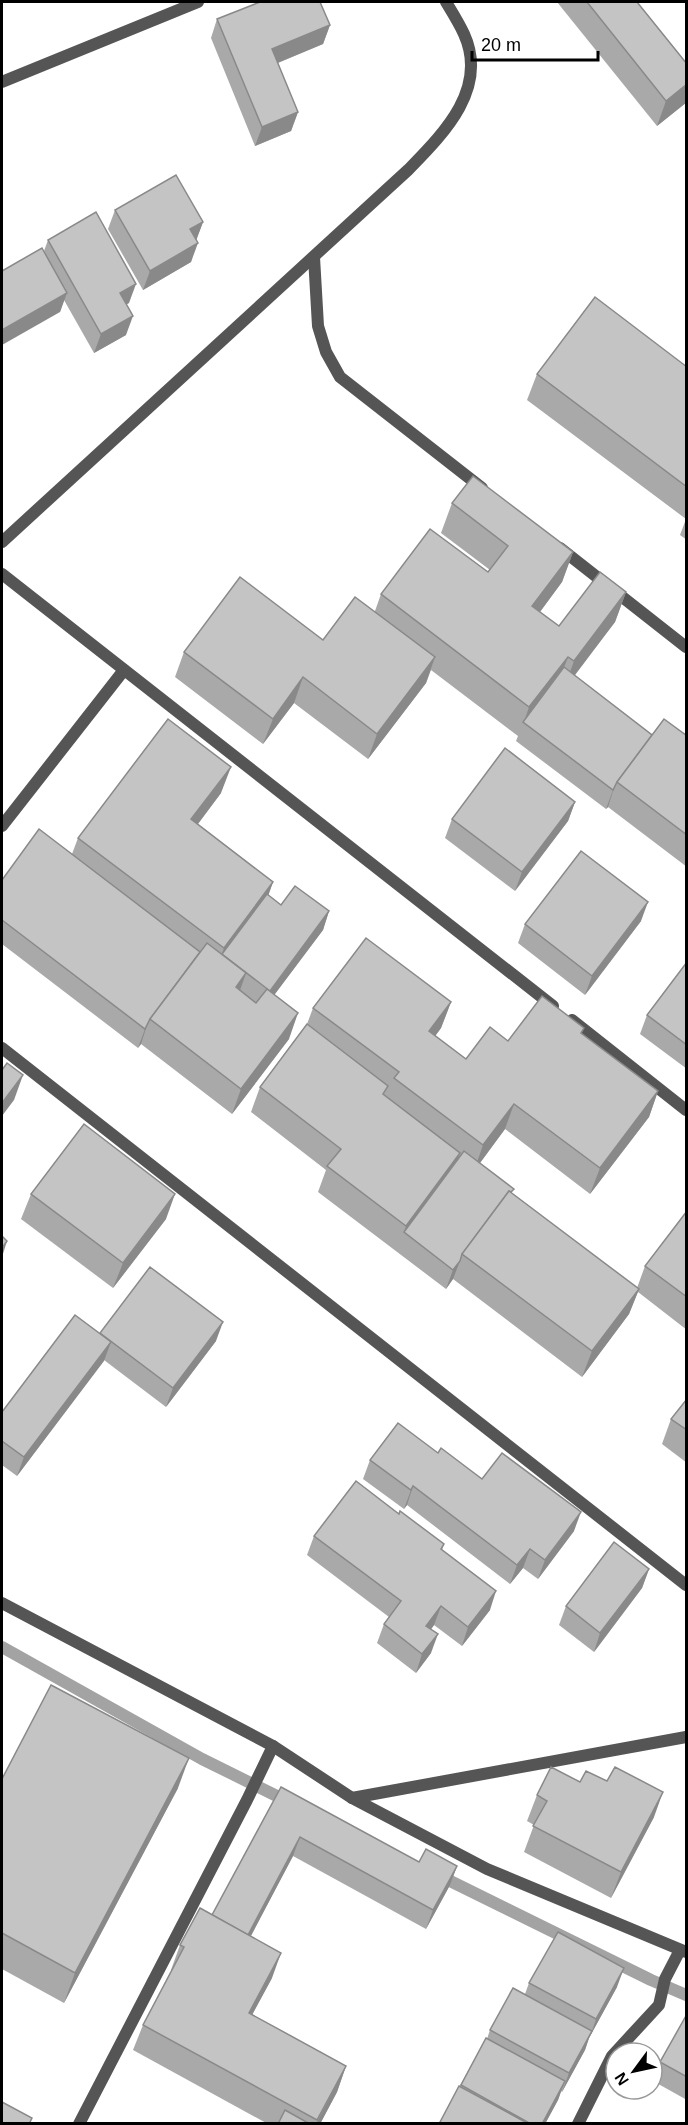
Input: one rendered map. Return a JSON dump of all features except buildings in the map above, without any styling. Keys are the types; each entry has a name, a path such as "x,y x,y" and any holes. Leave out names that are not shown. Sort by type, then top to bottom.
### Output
{"street":[{"path":"2,82 198,2"},
{"path":"2,542 408,170 447,129 461,105 470,78 470,57 465,35 446,2"},
{"path":"314,257 318,326 326,352 340,377 489,493"},
{"path":"555,544 687,647"},
{"path":"2,574 687,1110"},
{"path":"2,826 124,670"},
{"path":"2,1048 687,1585"},
{"path":"2,1603 273,1746 352,1798 487,1869 683,1951 665,1979 658,2005 612,2056 578,2124"},
{"path":"352,1798 687,1737"},
{"path":"79,2124 273,1746"}],"waterway":[{"path":"2,1647 202,1759 291,1803"},
{"path":"438,1875 686,1995"}]}
